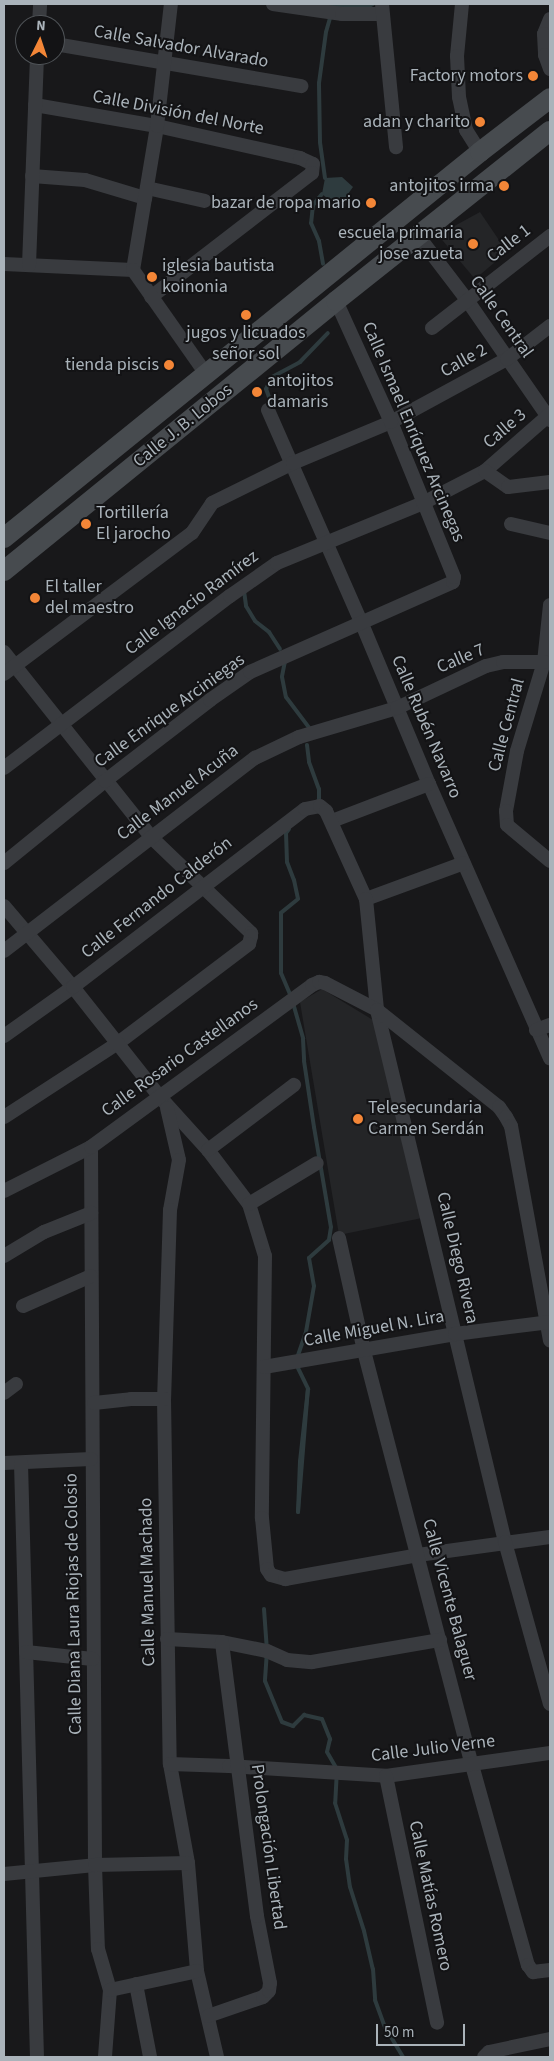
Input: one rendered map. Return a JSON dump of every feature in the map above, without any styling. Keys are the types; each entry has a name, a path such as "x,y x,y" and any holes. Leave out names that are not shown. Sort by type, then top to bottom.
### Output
{"main road":[{"name":"Calle J. B. Lobos","path":"4,538 480,152 550,98"},
{"name":"Calle J. B. Lobos","path":"4,572 336,301 419,237 550,131"}],"street":[{"path":"171,4 157,126 133,270 206,374"},
{"path":"273,4 342,14 382,9 396,146"},
{"path":"462,4 457,56 459,97 466,130 480,152"},
{"path":"550,19 544,34 546,55 550,69"},
{"name":"Calle Salvador Alvarado","path":"65,46 301,86"},
{"path":"29,265 37,65"},
{"name":"Calle División del Norte","path":"35,105 157,126 300,158 312,164 312,173 151,297"},
{"path":"32,176 85,180 146,193 205,201"},
{"name":"Calle 1","path":"432,328 550,236"},
{"name":"Calle Central","path":"419,237 467,300 507,359 550,417"},
{"path":"4,264 133,270"},
{"name":"Calle Ismael Enríquez Arcinegas","path":"336,301 391,422 454,577"},
{"name":"Calle 2","path":"9,670 192,533 212,503 293,463 391,422 507,359 550,326"},
{"name":"Calle Rubén Navarro","path":"268,410 293,463 362,624 428,784 550,1058"},
{"name":"Calle 3","path":"423,503 486,471 550,417"},
{"path":"486,471 508,488 550,482"},
{"name":"Calle Ignacio Ramírez","path":"4,768 262,572 277,563 326,542 423,503"},
{"path":"511,524 550,533"},
{"name":"Calle Enrique Arciniegas","path":"4,863 105,781 210,700 250,672 450,585 454,577"},
{"name":"Calle Central","path":"550,605 544,662 517,751 506,811 507,825 550,861"},
{"path":"4,652 9,670 62,725 151,837 251,933 249,944 118,1043 4,1118"},
{"name":"Calle 7","path":"397,708 486,666 503,662 544,662"},
{"name":"Calle Manuel Acuña","path":"4,951 255,758 280,745 397,708"},
{"path":"332,822 428,784"},
{"name":"Calle Fernando Calderón","path":"4,1036 73,987 305,809 320,806 332,822"},
{"name":"Calle Diego Rivera","path":"332,822 366,899 377,1010 505,1542 550,1704"},
{"path":"366,899 464,864"},
{"name":"Calle Manuel Machado","path":"4,906 73,987 163,1100 208,1150 249,1204 265,1256 262,1518 267,1569 276,1578 285,1579 418,1554"},
{"name":"Calle Rosario Castellanos","path":"4,1190 91,1147 163,1100 319,982 377,1010"},
{"path":"377,1010 499,1106 511,1126 550,1340"},
{"path":"536,1030 550,1025"},
{"path":"208,1150 294,1085"},
{"name":"Calle Manuel Machado","path":"163,1100 179,1160 170,1210 164,1399 170,1764 188,1863 197,1971 217,2057"},
{"name":"Calle Diana Laura Riojas de Colosio","path":"91,1147 91,1276 94,1403 91,1459 94,1865 98,1949 110,1990 105,2057"},
{"path":"249,1204 317,1163"},
{"path":"4,1256 44,1232 91,1213"},
{"name":"Calle Vicente Balaguer","path":"339,1238 364,1351 472,1764 530,1970 536,1972 550,1970"},
{"path":"22,1306 91,1276"},
{"name":"Calle Miguel N. Lira","path":"264,1367 455,1334 548,1322"},
{"path":"4,1393 16,1384"},
{"path":"94,1403 164,1399"},
{"path":"4,1463 91,1459"},
{"path":"21,1463 30,1873 37,2057"},
{"path":"418,1554 550,1537"},
{"path":"167,1638 222,1642 267,1651 287,1660 312,1662 440,1640"},
{"name":"Prolongación Libertad","path":"208,2016 263,1997 269,1991 270,1983 257,1916 222,1642"},
{"path":"26,1652 93,1659"},
{"name":"Calle Julio Verne","path":"170,1764 238,1766 386,1776 550,1753"},
{"name":"Calle Matías Romero","path":"386,1776 438,2023"},
{"path":"4,1874 30,1873 94,1865 188,1863"},
{"path":"110,1990 197,1971"},
{"path":"136,1984 150,2057"},
{"path":"484,2057 489,2052 550,2039"}],"shaded area":[{"path":"316,4 377,4 362,12"},
{"path":"342,177 353,187 345,198 333,203 322,194 325,178"},
{"name":"escuela primaria jose azueta","path":"480,212 507,252 475,279 438,235"},
{"name":"Telesecundaria Carmen Serdán","path":"322,989 373,1020 422,1218 339,1235 300,1002"}],"waterway":[{"path":"325,178 320,142 319,83 326,32 331,14"},
{"path":"322,194 313,205 311,223 319,241 323,264"},
{"path":"273,408 266,389 272,377 300,362 328,333"},
{"path":"244,591 246,606 255,621 269,632 280,649"},
{"path":"285,661 282,677 286,697 309,727"},
{"path":"307,745 309,762 319,789 319,800 317,802"},
{"path":"289,829 286,833 287,862 294,880 298,899 281,913 281,973 291,996"},
{"path":"293,1003 303,1039 304,1061 331,1227 329,1240 309,1258 314,1286 306,1332 297,1358"},
{"path":"296,1364 308,1389 300,1461 298,1512 308,1389"},
{"path":"264,1609 267,1651 265,1681 282,1722 293,1726 304,1715 322,1719 330,1739 327,1752 337,1769 335,1803 347,1840 346,1859 350,1887 364,1931 373,1969 375,2000 385,2027 403,2057"}],"place":[{"name":"Factory motors","path":"533,76"},
{"name":"adan y charito","path":"480,122"},
{"name":"antojitos irma","path":"504,186"},
{"name":"bazar de ropa mario","path":"371,203"},
{"name":"escuela primaria jose azueta","path":"473,244"},
{"name":"iglesia bautista koinonia","path":"152,277"},
{"name":"jugos y licuados señor sol","path":"246,315"},
{"name":"tienda piscis","path":"169,365"},
{"name":"antojitos damaris","path":"257,392"},
{"name":"Tortillería El jarocho","path":"86,524"},
{"name":"El taller del maestro","path":"35,598"},
{"name":"Telesecundaria Carmen Serdán","path":"358,1119"}]}
